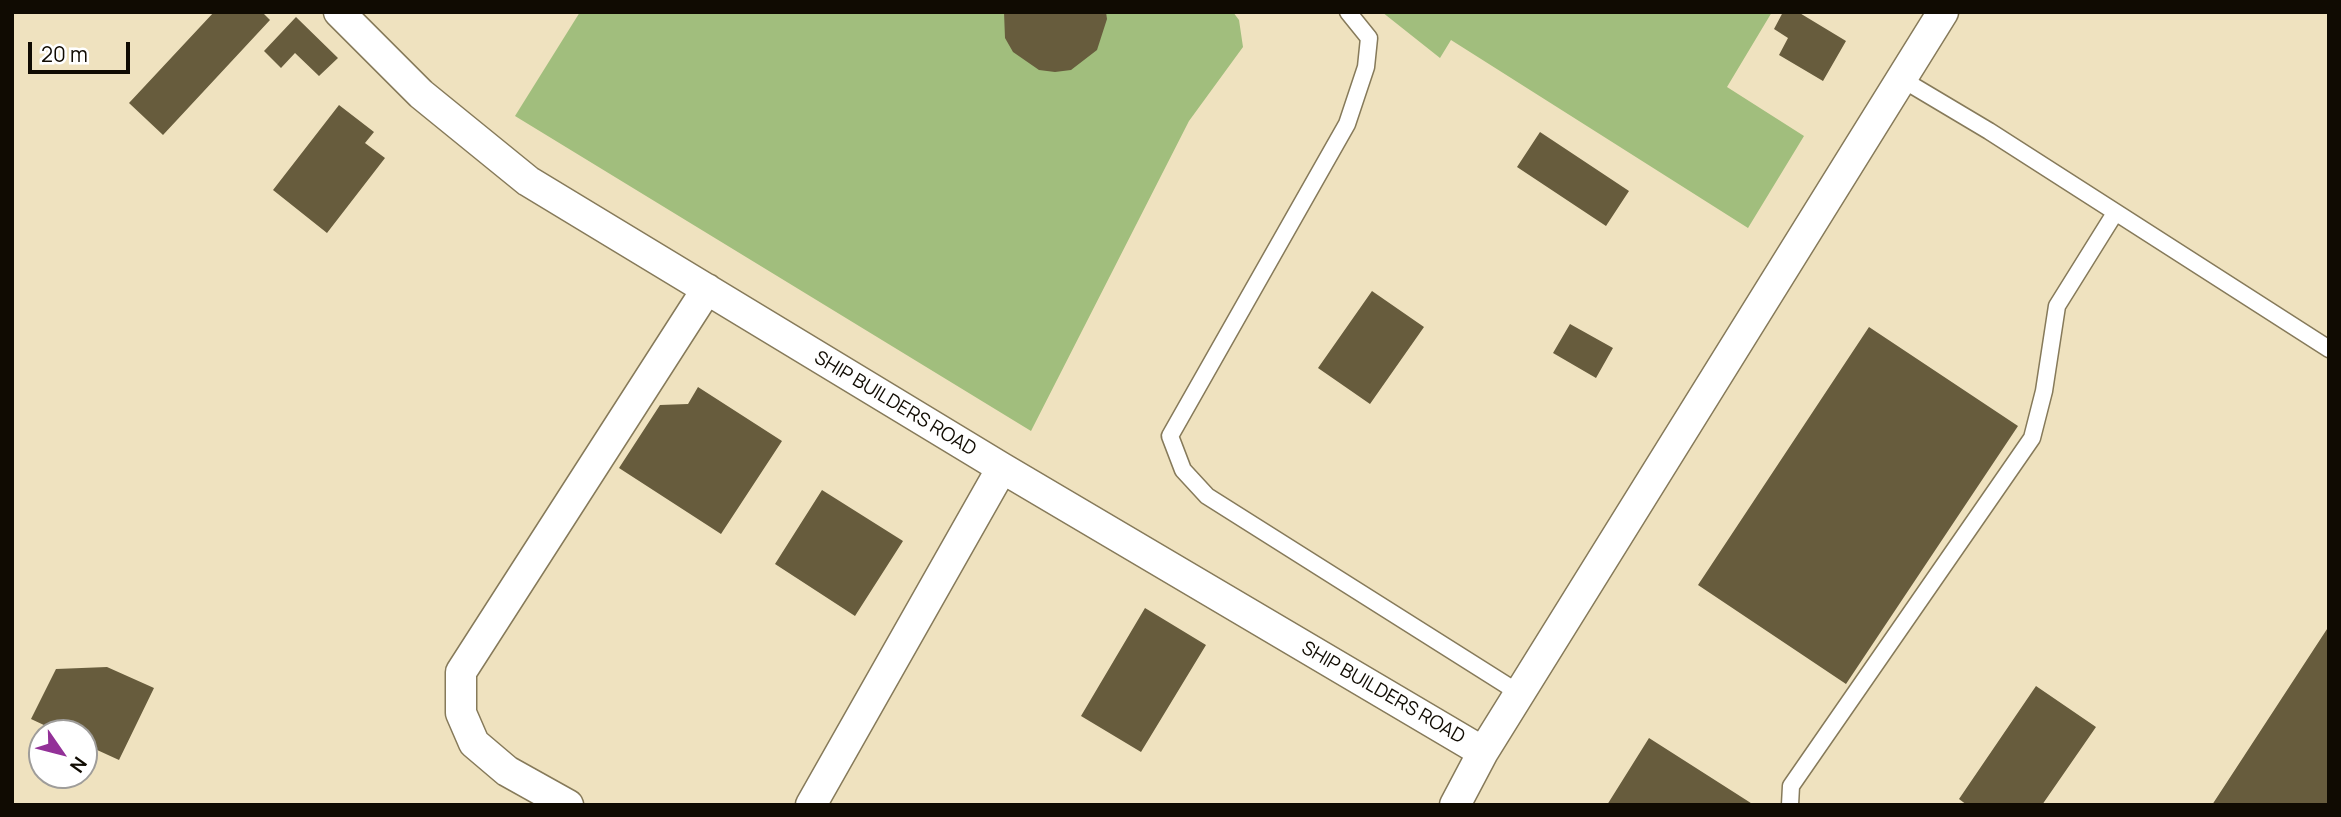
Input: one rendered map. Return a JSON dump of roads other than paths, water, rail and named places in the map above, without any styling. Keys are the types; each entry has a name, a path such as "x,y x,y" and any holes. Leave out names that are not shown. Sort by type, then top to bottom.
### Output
{"street":[{"name":"SHIP BUILDERS ROAD","path":"339,12 421,94 528,181 1002,468 1483,752"},
{"path":"1455,805 1519,693 1943,12"},
{"path":"568,805 507,771 474,743 461,713 461,672 707,289"},
{"path":"811,805 1002,468"}],"lane":[{"path":"1348,12 1369,37 1366,68 1347,124 1170,436 1183,470 1208,496 1519,693"},
{"path":"1900,78 1989,131 2329,349"},
{"path":"1790,805 1791,786 2032,438 2044,391 2057,306 2115,213"}]}
